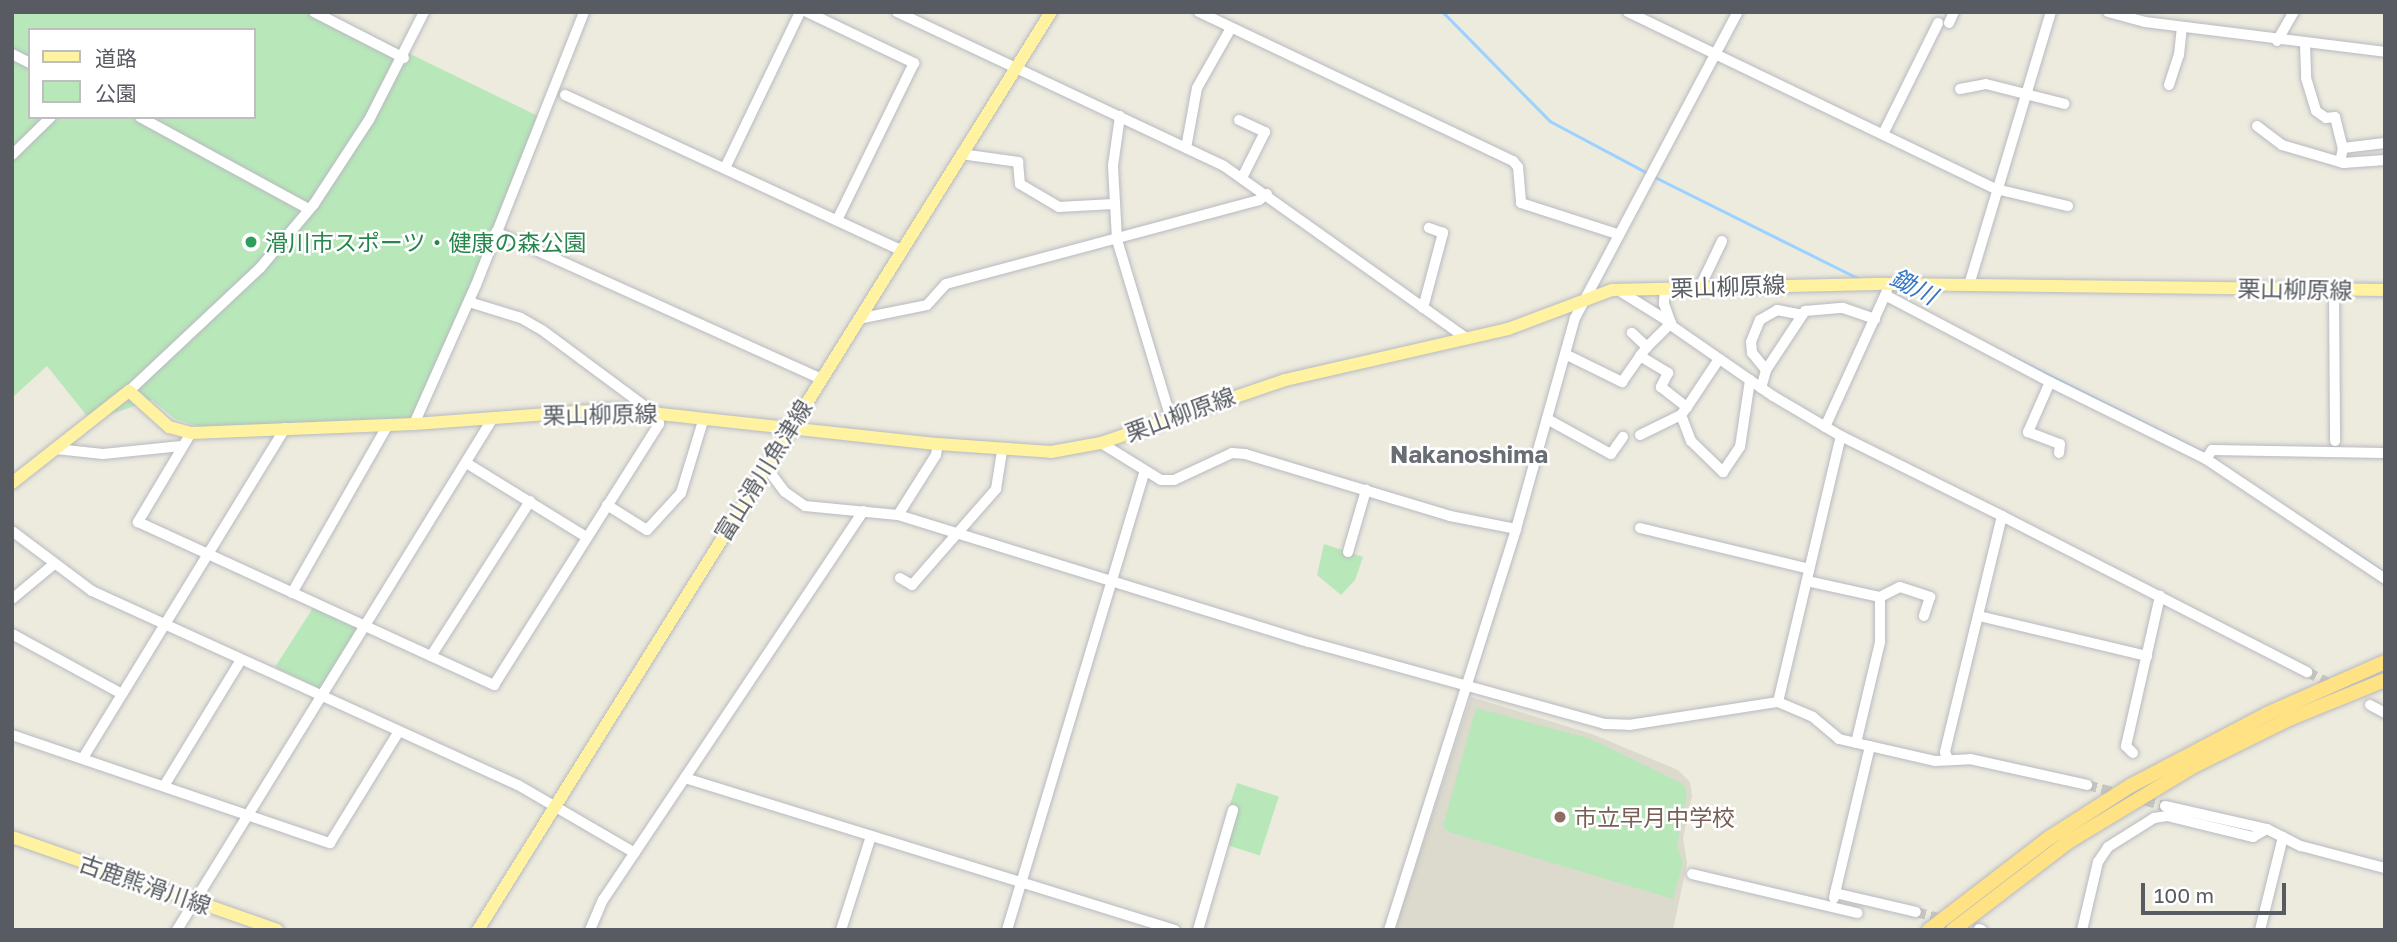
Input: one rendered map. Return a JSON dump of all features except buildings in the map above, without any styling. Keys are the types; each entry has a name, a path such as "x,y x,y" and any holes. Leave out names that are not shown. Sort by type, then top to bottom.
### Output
{"highway":[{"path":"1929,930 2049,838 2130,786 2267,714 2385,662"},
{"path":"1953,930 2068,842 2194,766 2288,719 2385,680"}],"main road":[{"name":"富山滑川魚津線","path":"478,930 788,429 1051,12"},
{"name":"栗山柳原線","path":"129,391 169,427 191,433 414,424 614,409 938,444 1051,452 1101,443 1170,416 1285,380 1467,339 1537,320 1584,299 1618,290 1700,287 1887,290 1969,285 2385,290"},
{"path":"12,483 129,391"},
{"name":"古鹿熊滑川線","path":"12,837 277,930"}],"street":[{"path":"314,12 404,58"},
{"path":"129,391 260,268 309,209 404,58 425,12"},
{"path":"414,424 469,302 584,12"},
{"path":"725,168 800,12"},
{"path":"807,12 914,63 837,220"},
{"path":"897,12 1120,116 1242,178 1467,339"},
{"path":"1199,12 1513,161 1518,167 1521,203 1618,234"},
{"path":"1628,12 1996,189 2068,206"},
{"path":"1389,930 1468,687 1565,354 1584,299 1738,12"},
{"path":"1882,134 1944,23 1954,12"},
{"path":"1969,285 2051,12"},
{"path":"2108,12 2147,17 2182,27 2277,41 2385,52"},
{"path":"2277,41 2294,12"},
{"path":"2169,85 2179,55 2182,27"},
{"path":"1186,148 1197,88 1231,28"},
{"path":"2305,44 2306,78 2316,111 2326,118 2335,117 2343,148 2340,162"},
{"path":"12,54 28,62"},
{"path":"1960,89 1986,83 2065,104"},
{"path":"565,95 900,250"},
{"path":"1120,116 1113,166 1117,240 1170,416"},
{"path":"12,155 49,119"},
{"path":"144,119 309,209"},
{"path":"1239,120 1265,132 1242,178"},
{"path":"2257,126 2283,145 2340,162 2385,160"},
{"path":"2343,148 2385,143"},
{"path":"961,154 1018,162 1020,184 1059,207 1113,204"},
{"path":"858,319 927,305 946,284 1117,240 1259,200 1267,194"},
{"path":"1423,308 1443,233 1429,228"},
{"path":"496,232 820,378"},
{"path":"1700,287 1722,241"},
{"path":"1665,288 1671,323"},
{"path":"2334,289 2336,441"},
{"path":"1618,290 1671,323 1761,388 1840,436 2307,672"},
{"path":"1825,427 1887,290 2050,382 2206,459 2385,579"},
{"path":"191,433 138,522 494,685 659,424 654,412 542,330 521,318 469,302"},
{"path":"1761,388 1766,370 1805,311 1843,308 1875,319"},
{"path":"1766,370 1752,353 1751,342 1760,320 1777,310 1802,316"},
{"path":"1565,354 1622,382 1644,352 1671,323"},
{"path":"1632,333 1644,352 1668,373 1661,387 1684,411 1691,441 1723,472 1740,447 1750,380"},
{"path":"1640,435 1684,411 1719,359"},
{"path":"2050,382 2028,432 2060,444 2059,453"},
{"path":"177,930 468,464 494,418"},
{"path":"607,505 647,530 681,494 704,418"},
{"path":"1547,419 1611,454 1623,437"},
{"path":"292,593 388,425"},
{"path":"83,758 166,627 285,428"},
{"path":"1778,702 1840,436"},
{"path":"1101,443 1144,473 1174,480 1232,453 1245,454 1366,490 1516,529"},
{"path":"898,515 936,455 938,444"},
{"path":"56,449 103,454 182,446"},
{"path":"900,578 912,585 996,489 1002,450"},
{"path":"2206,459 2211,450 2385,453"},
{"path":"468,464 586,537"},
{"path":"765,467 785,492 805,506 898,515 1111,583 1605,724 1629,725 1778,702 1813,718 1839,740 1935,761 1970,759 2087,785"},
{"path":"1007,930 1144,473"},
{"path":"1348,552 1366,490"},
{"path":"431,656 530,501"},
{"path":"590,930 635,853 863,511"},
{"path":"1948,759 1945,752 2002,516"},
{"path":"1640,528 1809,569"},
{"path":"12,531 92,591 555,805 635,853"},
{"path":"12,599 54,564"},
{"path":"1807,581 1880,597 1900,587 1930,597 1924,616"},
{"path":"2133,753 2126,746 2160,596"},
{"path":"1856,743 1880,642 1880,597"},
{"path":"1979,616 2147,656"},
{"path":"12,634 122,694"},
{"path":"164,786 241,660"},
{"path":"2370,705 2385,713"},
{"path":"12,735 164,786 248,818 330,843 398,733"},
{"path":"1833,906 1870,746"},
{"path":"685,778 1175,930"},
{"path":"2165,806 2267,829 2283,837 2385,868"},
{"path":"1198,930 1233,810"},
{"path":"2082,930 2098,862 2108,847 2154,818 2167,816 2253,837 2267,829"},
{"path":"841,930 871,836"},
{"path":"2260,930 2283,837"},
{"path":"1692,874 1857,913"},
{"path":"1835,893 1916,912"}],"shaded area":[{"name":"市立早月中学校","path":"1471,697 1592,734 1678,770 1690,782 1692,796 1683,838 1687,863 1673,930 1395,930"}],"green space":[{"name":"滑川市スポーツ・健康の森公園","path":"12,12 324,12 540,117 414,424 221,433 175,419 152,400 91,421 47,366 12,398"},
{"path":"1324,544 1363,557 1355,580 1341,595 1317,575"},
{"path":"313,608 358,629 320,689 275,667"},
{"path":"1476,708 1591,739 1683,784 1687,794 1677,846 1683,863 1673,899 1449,832 1443,826"},
{"path":"1237,783 1279,797 1260,856 1218,842"}],"waterway":[{"name":"鋤川","path":"1443,12 1550,121 1648,173"},
{"name":"鋤川","path":"1653,176 1860,279"},
{"name":"鋤川","path":"2007,354 2207,454"},
{"name":"鋤川","path":"2323,532 2385,573"}],"tunnel":[{"path":"2307,672 2336,687"},
{"path":"2087,785 2165,806"},
{"path":"1916,912 1979,929"}],"place":[{"name":"滑川市スポーツ・健康の森公園","path":"251,242"},
{"name":"市立早月中学校","path":"1560,817"}],"district":[{"name":"Nakanoshima","path":"1469,454"}]}
